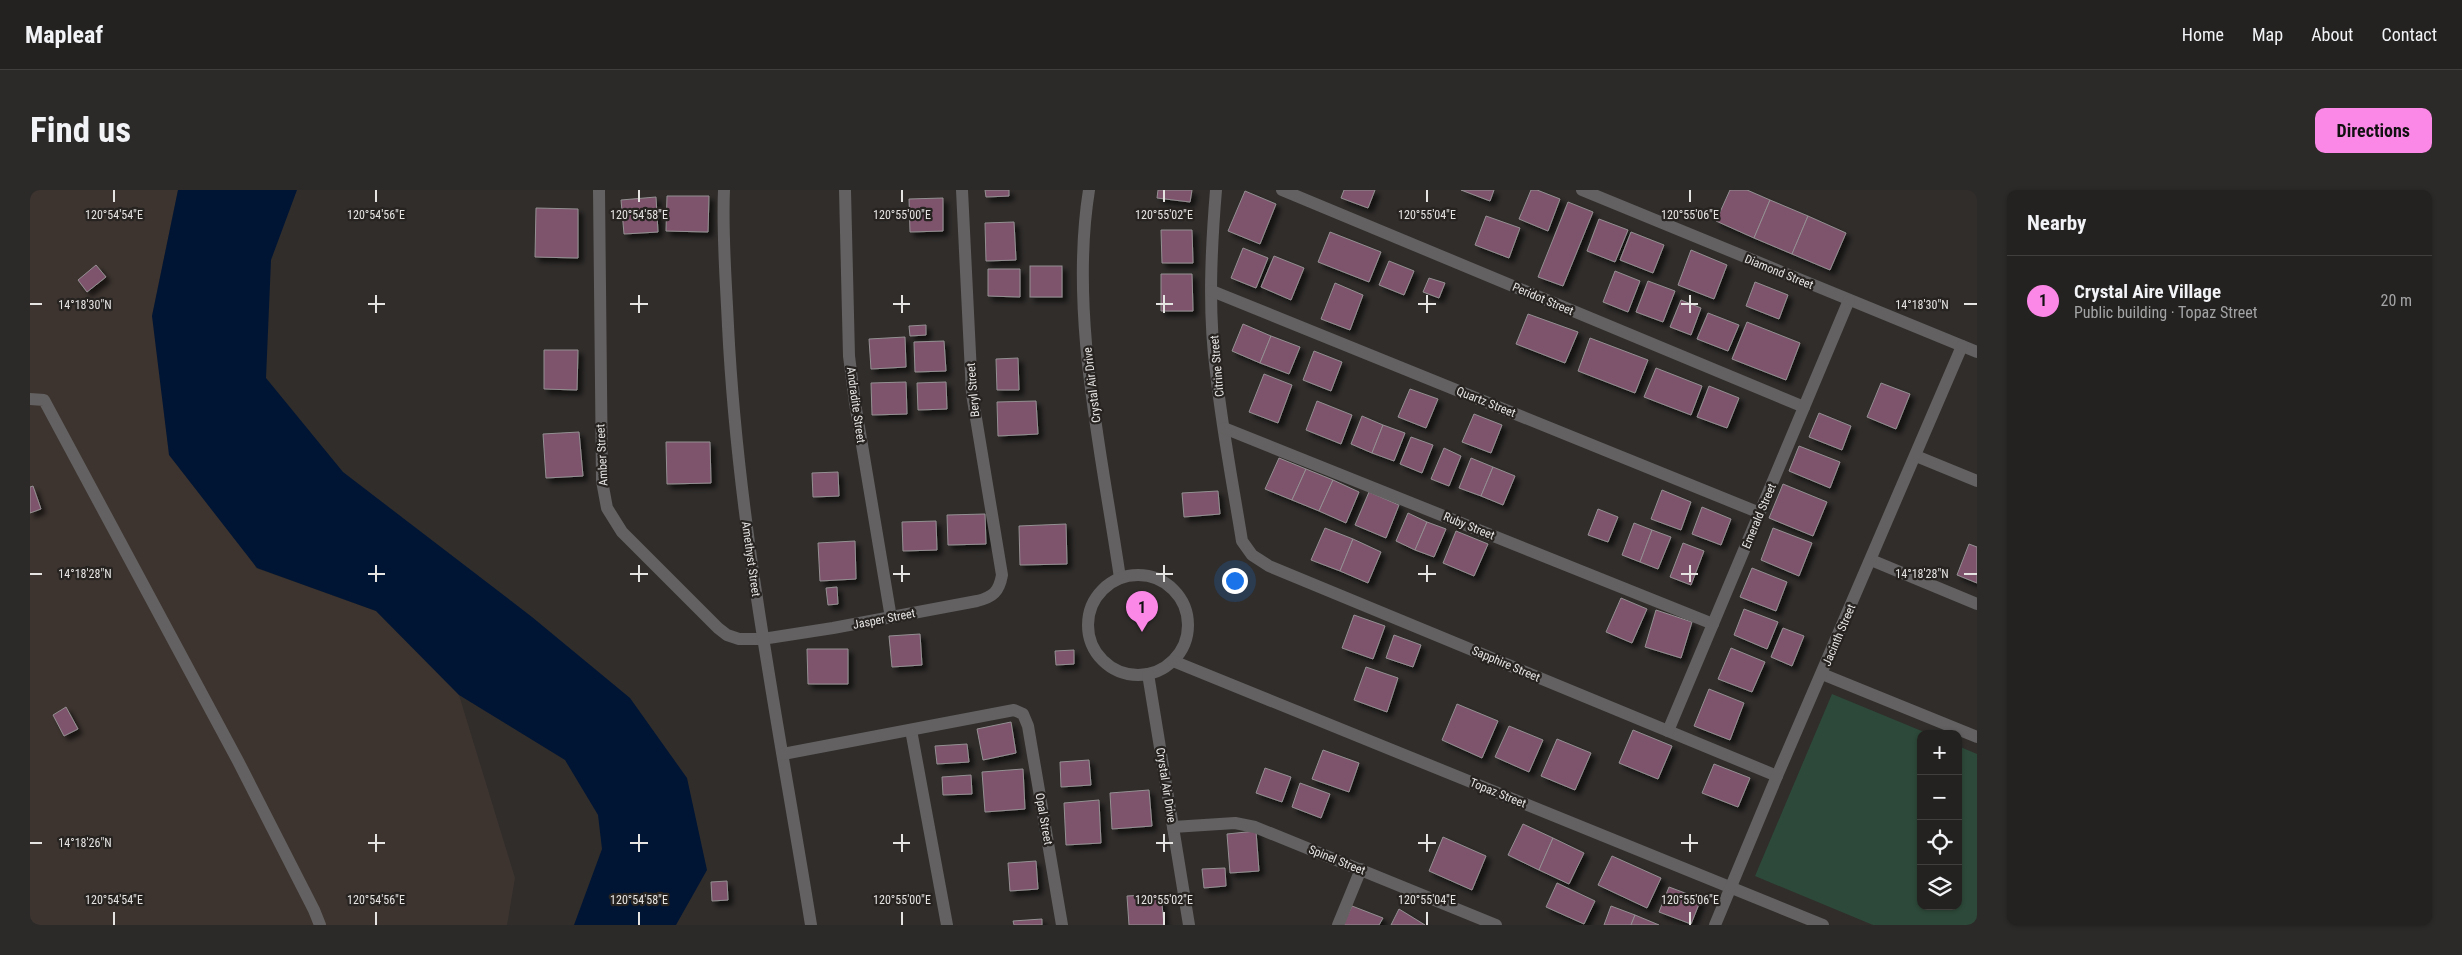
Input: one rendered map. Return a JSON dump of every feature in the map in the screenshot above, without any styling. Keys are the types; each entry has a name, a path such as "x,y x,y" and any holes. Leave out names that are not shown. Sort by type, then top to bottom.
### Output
{"street":[{"name":"Amber Street","path":"599,190 602,481 607,508 622,532 727,635 739,639 762,639"},
{"name":"Amethyst Street","path":"724,190 723,218 733,415 762,639 811,925"},
{"name":"Andradite Street","path":"845,190 849,356 890,618"},
{"name":"Beryl Street","path":"962,190 972,394 1002,575 1000,587"},
{"name":"Crystal Air Drive","path":"1089,190 1084,226 1084,262 1090,379 1120,578"},
{"name":"Citrine Street","path":"1216,190 1212,241 1215,370 1242,541"},
{"name":"Peridot Street","path":"1282,190 1804,407"},
{"name":"Diamond Street","path":"1582,190 1977,352"},
{"name":"Quartz Street","path":"1212,291 1760,513"},
{"name":"Emerald Street","path":"1668,731 1849,300"},
{"name":"Jacinth Street","path":"1715,925 1962,346"},
{"path":"30,399 44,400 238,761 320,925"},
{"name":"Ruby Street","path":"1224,428 1713,624"},
{"path":"1916,456 1977,481"},
{"name":"Sapphire Street","path":"1242,541 1252,556 1269,566 1777,776"},
{"path":"1871,560 1977,604"},
{"path":"1137,574 1154,577 1170,585 1181,598 1188,614 1189,631 1184,648 1173,661 1162,669 1148,674 1132,675 1116,670 1102,660 1092,647 1088,631 1089,614 1095,599 1106,586 1120,578 1137,574"},
{"name":"Jasper Street","path":"762,639 890,618 985,599 993,597 1000,587"},
{"name":"Topaz Street","path":"1173,661 1823,925"},
{"name":"Crystal Air Drive","path":"1148,674 1189,925"},
{"path":"1822,674 1977,737"},
{"name":"Opal Street","path":"911,730 1014,710 1023,714 1028,726 1062,925"},
{"path":"783,754 911,730 946,925"},
{"name":"Spinel Street","path":"1173,826 1235,823 1255,827 1361,869 1468,920 1496,925"},
{"path":"1338,925 1361,869"}],"shaded area":[{"path":"30,190 178,190 152,316 256,568 376,611 459,695 515,878 507,925 30,925"}],"green space":[{"path":"1832,694 1919,730 1917,730 1917,910 1962,910 1962,748 1977,754 1977,925 1873,925 1755,876"}],"water":[{"path":"178,190 297,190 271,260 266,378 343,472 532,617 630,698 687,778 707,870 676,925 574,925 602,849 598,815 565,760 459,695 376,611 257,568 169,455 152,316"}],"building":[{"path":"985,190 1009,190 1009,196 986,197"},
{"path":"1158,190 1192,190 1190,202 1157,198"},
{"path":"1344,190 1375,190 1368,208 1341,198"},
{"path":"1461,190 1494,190 1490,201"},
{"path":"1531,190 1537,190 1560,199 1548,231 1519,219"},
{"path":"1730,190 1747,190 1770,200 1754,238 1716,221"},
{"path":"1245,191 1276,204 1260,244 1228,231"},
{"path":"667,196 709,196 708,232 666,231"},
{"path":"656,197 658,232 624,234 621,200"},
{"path":"943,198 943,231 910,232 909,199"},
{"path":"1770,200 1808,216 1792,254 1754,238"},
{"path":"1568,202 1593,212 1563,286 1538,277"},
{"path":"536,208 578,209 578,258 535,257"},
{"path":"1486,216 1520,228 1509,258 1475,245"},
{"path":"1808,216 1846,233 1830,270 1792,254"},
{"path":"1599,219 1628,230 1615,262 1587,251"},
{"path":"1014,222 1016,260 986,261 985,223"},
{"path":"1161,230 1192,230 1193,263 1162,263"},
{"path":"1330,232 1381,252 1369,282 1318,262"},
{"path":"1631,232 1664,245 1653,273 1620,260"},
{"path":"1243,248 1268,258 1256,288 1231,278"},
{"path":"1691,250 1727,265 1714,299 1678,285"},
{"path":"1274,256 1304,268 1291,300 1261,287"},
{"path":"1389,261 1414,271 1404,295 1379,285"},
{"path":"96,265 106,277 87,292 78,280"},
{"path":"1030,266 1062,266 1062,297 1030,297"},
{"path":"988,269 1020,269 1020,297 988,296"},
{"path":"1615,271 1640,281 1628,312 1603,302"},
{"path":"1161,274 1192,274 1193,311 1161,311"},
{"path":"1429,278 1445,283 1439,298 1423,292"},
{"path":"1648,281 1675,291 1663,322 1636,312"},
{"path":"1755,282 1788,295 1779,319 1746,306"},
{"path":"1335,283 1363,295 1350,330 1321,319"},
{"path":"1681,300 1701,308 1691,335 1670,327"},
{"path":"1708,313 1739,325 1728,351 1697,339"},
{"path":"1528,314 1578,332 1565,363 1516,344"},
{"path":"1747,322 1800,343 1786,380 1732,359"},
{"path":"1243,324 1271,336 1260,363 1232,351"},
{"path":"926,325 926,335 910,336 909,326"},
{"path":"1271,336 1300,347 1289,374 1260,363"},
{"path":"905,337 906,367 871,369 869,339"},
{"path":"1590,338 1648,360 1635,393 1578,371"},
{"path":"944,341 946,371 915,372 914,342"},
{"path":"544,350 578,350 577,390 544,389"},
{"path":"1314,351 1342,362 1331,391 1303,380"},
{"path":"1018,358 1019,390 997,390 996,359"},
{"path":"1656,368 1702,386 1691,415 1644,397"},
{"path":"1264,374 1292,385 1278,423 1249,412"},
{"path":"906,382 907,414 872,415 871,383"},
{"path":"946,382 947,409 918,410 917,383"},
{"path":"1881,383 1910,394 1896,429 1867,417"},
{"path":"1709,386 1739,398 1727,428 1697,417"},
{"path":"1410,389 1438,399 1426,428 1398,417"},
{"path":"1036,401 1038,434 998,436 997,402"},
{"path":"1317,401 1352,415 1341,444 1306,430"},
{"path":"1819,413 1851,426 1842,450 1809,437"},
{"path":"1474,414 1502,425 1491,453 1462,442"},
{"path":"1362,416 1383,425 1372,453 1351,444"},
{"path":"1383,425 1405,433 1394,461 1372,453"},
{"path":"579,432 583,476 546,478 543,434"},
{"path":"1411,437 1433,445 1422,473 1400,464"},
{"path":"666,442 710,442 711,483 667,484"},
{"path":"1799,446 1840,462 1830,488 1789,471"},
{"path":"1444,448 1461,456 1449,486 1431,479"},
{"path":"1279,458 1306,469 1292,500 1265,489"},
{"path":"1471,458 1493,467 1481,496 1459,488"},
{"path":"1493,467 1515,476 1503,505 1481,496"},
{"path":"1306,469 1333,480 1319,511 1292,500"},
{"path":"838,472 839,496 813,497 812,473"},
{"path":"1333,480 1359,492 1346,523 1319,511"},
{"path":"1783,484 1827,502 1813,536 1769,518"},
{"path":"33,486 41,509 30,513 30,487"},
{"path":"1662,490 1691,502 1681,530 1651,519"},
{"path":"1218,491 1220,514 1184,517 1182,493"},
{"path":"1369,492 1399,505 1386,538 1355,525"},
{"path":"1702,507 1731,519 1721,545 1692,534"},
{"path":"1598,509 1618,517 1608,542 1588,535"},
{"path":"1408,513 1427,522 1415,550 1396,541"},
{"path":"985,514 986,544 948,545 947,515"},
{"path":"936,521 937,550 903,551 902,522"},
{"path":"1427,522 1446,529 1434,557 1415,550"},
{"path":"1634,523 1652,530 1640,562 1622,555"},
{"path":"1066,524 1067,564 1020,565 1019,526"},
{"path":"1325,528 1353,539 1340,571 1311,560"},
{"path":"1773,528 1812,543 1799,576 1761,560"},
{"path":"1652,530 1671,537 1658,569 1640,562"},
{"path":"1456,531 1488,544 1474,576 1443,563"},
{"path":"1353,539 1381,552 1368,583 1340,571"},
{"path":"855,541 856,579 820,581 818,543"},
{"path":"1683,543 1704,551 1691,585 1670,577"},
{"path":"1969,544 1977,547 1977,583 1957,575"},
{"path":"1752,568 1787,582 1776,611 1740,597"},
{"path":"837,587 838,604 828,605 826,588"},
{"path":"1621,598 1647,609 1632,643 1606,632"},
{"path":"1744,609 1778,622 1767,649 1734,635"},
{"path":"1656,610 1692,622 1681,658 1645,647"},
{"path":"1354,615 1385,626 1373,659 1342,648"},
{"path":"1783,628 1804,636 1792,666 1771,657"},
{"path":"920,634 922,665 892,667 889,636"},
{"path":"1394,635 1421,645 1413,667 1386,658"},
{"path":"1731,648 1765,662 1752,692 1718,679"},
{"path":"807,649 848,649 848,684 808,684"},
{"path":"1074,650 1074,664 1056,665 1055,651"},
{"path":"1366,667 1398,678 1387,712 1354,700"},
{"path":"1709,689 1744,703 1730,740 1694,726"},
{"path":"1457,704 1498,721 1482,758 1442,740"},
{"path":"66,707 78,729 64,736 53,715"},
{"path":"1011,722 1016,753 983,760 977,729"},
{"path":"1509,726 1543,740 1529,772 1495,757"},
{"path":"1633,730 1672,746 1658,779 1619,763"},
{"path":"1557,739 1591,753 1575,790 1541,776"},
{"path":"967,744 969,762 937,764 935,746"},
{"path":"1323,750 1359,763 1349,792 1312,779"},
{"path":"1089,760 1091,785 1061,787 1060,762"},
{"path":"1714,764 1750,778 1738,807 1702,793"},
{"path":"1265,768 1291,777 1282,802 1256,793"},
{"path":"1023,769 1025,809 985,812 982,772"},
{"path":"971,775 972,794 943,795 942,777"},
{"path":"1300,783 1330,794 1321,818 1292,807"},
{"path":"1149,790 1152,826 1112,829 1110,793"},
{"path":"1099,800 1101,843 1066,845 1064,803"},
{"path":"1523,824 1553,838 1539,870 1508,855"},
{"path":"1256,831 1259,871 1230,873 1227,834"},
{"path":"1443,837 1486,856 1472,890 1429,871"},
{"path":"1553,838 1584,853 1569,884 1539,870"},
{"path":"1612,856 1661,878 1647,908 1598,885"},
{"path":"1036,861 1038,889 1010,891 1008,863"},
{"path":"1225,868 1226,886 1204,888 1202,869"},
{"path":"727,881 728,900 712,901 711,882"},
{"path":"1557,883 1595,901 1584,924 1546,907"},
{"path":"1669,887 1701,899 1691,924 1659,912"},
{"path":"1161,894 1164,925 1129,925 1127,896"},
{"path":"1352,906 1383,918 1379,925 1343,925"},
{"path":"1611,906 1635,915 1631,925 1604,925"},
{"path":"1399,909 1425,925 1391,925"},
{"path":"1635,915 1659,925 1631,925"},
{"path":"1042,919 1042,925 1014,925 1013,921"}],"place":[{"name":"Crystal Aire Village","path":"1142,632"}]}
